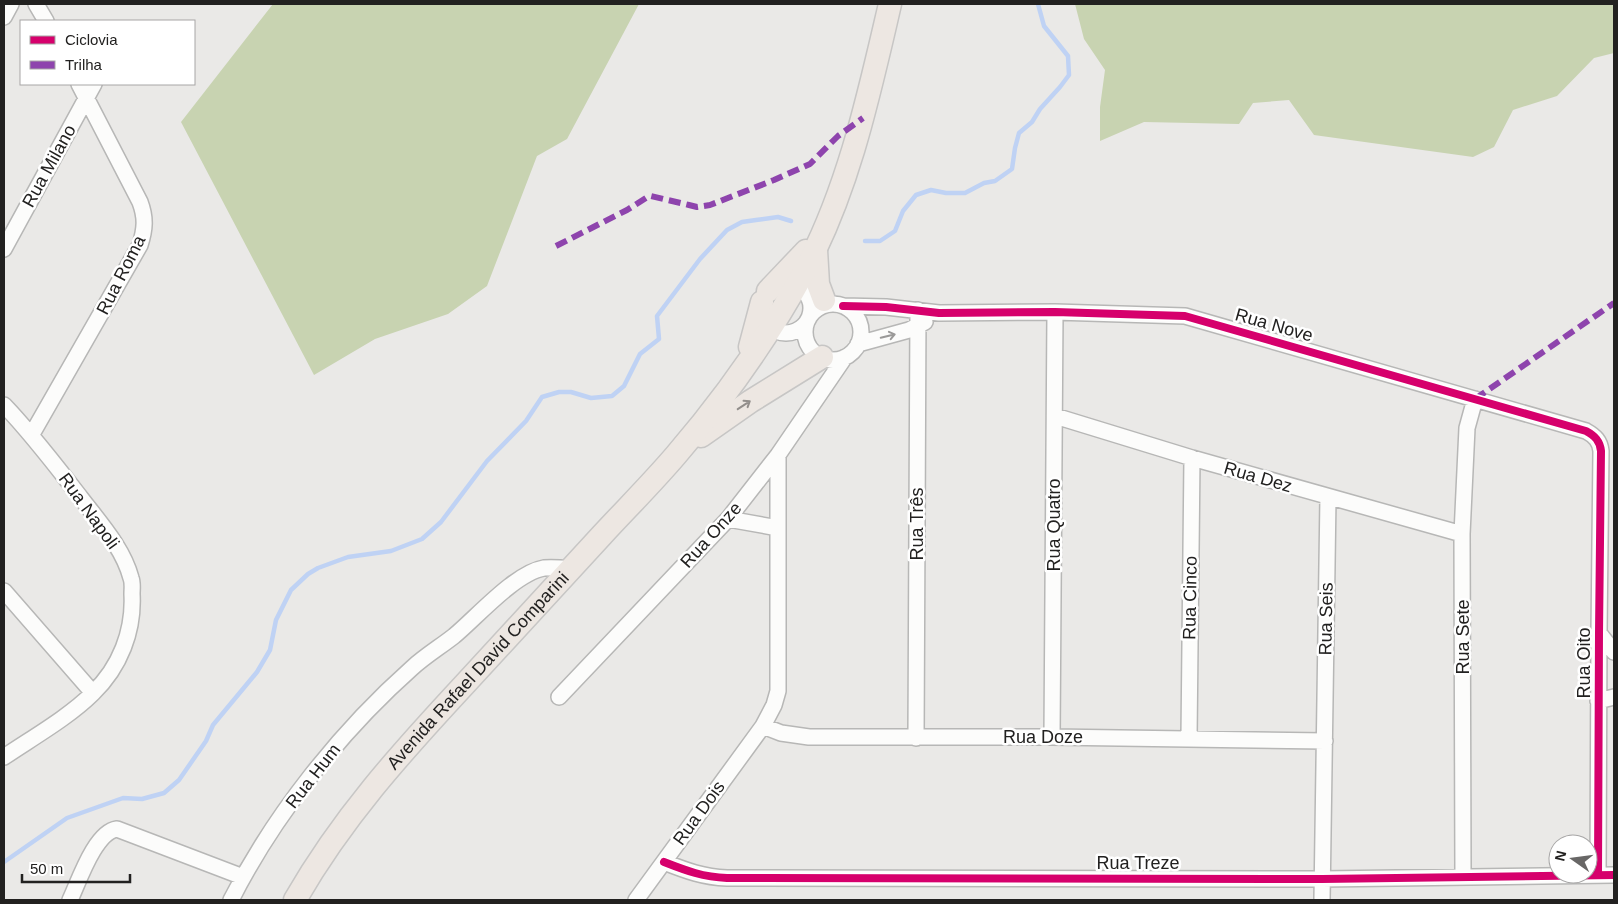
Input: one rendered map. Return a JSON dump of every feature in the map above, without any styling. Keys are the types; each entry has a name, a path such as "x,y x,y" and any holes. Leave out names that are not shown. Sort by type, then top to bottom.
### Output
{"main road":[{"path":"820,297 818,284 819,241 839,191 863,118 890,4"},
{"path":"744,368 765,297 819,241"},
{"path":"819,241 820,297"},
{"path":"676,454 744,368 781,330 820,297"},
{"path":"676,454 816,352"},
{"name":"Avenida Rafael David Comparini","path":"295,900 349,816 394,761 676,454"}],"street":[{"path":"4,17 12,4"},
{"path":"36,4 45,20"},
{"name":"Rua Milano","path":"4,249 87,88"},
{"name":"Rua Roma","path":"32,434 140,245 146,222 140,202 87,88"},
{"path":"789,283 820,297 853,312 859,322 861,333 858,344 845,357 834,360 816,352 781,330 762,313 765,297 781,284 789,283"},
{"path":"816,352 805,333 810,305 820,297"},
{"path":"781,330 798,330 816,310 822,307 820,297"},
{"name":"Rua Nove","path":"820,297 939,313 1055,312 1185,316 1586,431 1598,439 1601,451"},
{"name":"Rua Três","path":"916,738 918,310"},
{"name":"Rua Quatro","path":"1052,737 1055,312"},
{"path":"858,344 918,326 939,313"},
{"name":"Rua Onze","path":"559,697 728,519 778,455 845,357"},
{"name":"Rua Sete","path":"1463,877 1462,534 1467,428 1475,399"},
{"name":"Rua Napoli","path":"4,405 32,434 111,537 125,562 132,580 133,607 127,637 118,660 106,678 77,707 4,758"},
{"name":"Rua Dez","path":"1055,416 1192,458 1462,534"},
{"name":"Rua Oito","path":"1598,834 1601,451"},
{"name":"Rua Dois","path":"636,900 763,726 774,705 778,691 778,455"},
{"name":"Rua Cinco","path":"1189,738 1192,458"},
{"name":"Rua Seis","path":"1322,900 1328,497"},
{"path":"728,519 778,528"},
{"name":"Rua Hum","path":"231,900 243,877 296,795 320,764 381,697 414,666 453,636 509,586 542,568 570,569"},
{"path":"4,591 93,693"},
{"path":"1599,633 1614,652"},
{"path":"1598,701 1614,697"},
{"name":"Rua Doze","path":"763,726 781,733 809,738 1052,737 1324,741"},
{"path":"70,900 96,844 110,830 123,830 243,877"},
{"name":"Rua Treze","path":"664,862 708,877 728,878 1322,879 1548,876"},
{"name":"Rua Treze","path":"1598,875 1614,875"}],"green space":[{"path":"273,4 639,4 567,139 537,156 487,286 448,314 375,339 314,375 181,122"},
{"path":"1075,4 1614,4 1614,53 1594,58 1557,96 1513,110 1494,147 1473,157 1314,135 1289,100 1253,103 1239,124 1144,122 1100,141 1100,107 1105,70 1084,39"}],"waterway":[{"path":"865,241 880,241 895,231 903,211 916,195 931,190 946,193 965,193 984,183 995,181 1012,169 1019,133 1032,122 1040,109 1069,75 1068,56 1044,26 1038,4"},
{"path":"4,862 67,818 123,798 142,799 164,793 179,780 206,741 213,725 257,672 270,650 276,620 291,590 308,574 318,568 348,557 391,551 422,539 441,522 487,461 526,421 542,397 559,392 571,392 591,398 612,396 624,386 640,354 659,339 657,316 700,259 727,230 742,222 756,220 778,217 791,221"}],"marked path":[{"path":"556,246 627,210 649,196 697,207 710,205 774,180 810,164 838,136 863,118"},
{"path":"1475,399 1614,303"}],"cycle path":[{"path":"843,306 886,307 939,313 1055,312 1185,316 1586,431 1592,435 1598,442 1601,451 1598,875"},
{"path":"664,862 695,873 727,878 1322,879 1614,875"}]}
